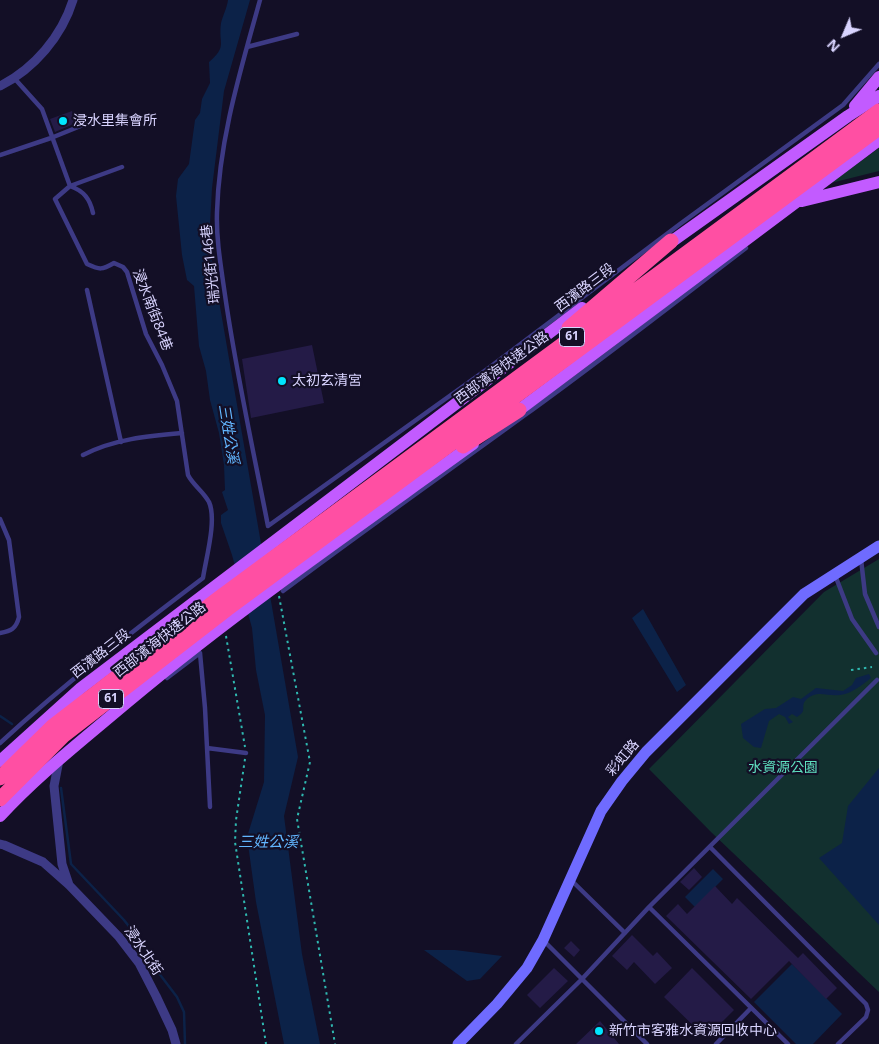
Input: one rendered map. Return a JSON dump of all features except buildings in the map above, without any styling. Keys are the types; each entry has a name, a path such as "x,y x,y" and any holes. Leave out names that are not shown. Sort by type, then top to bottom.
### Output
{"highway":[{"name":"西部濱海快速公路","path":"272,580 461,419 879,111"},
{"name":"61","path":"227,593 272,580 344,522 879,128"},
{"path":"461,419 671,241"},
{"path":"344,522 519,410"},
{"name":"西部濱海快速公路","path":"0,778 52,727 227,593"},
{"name":"西部濱海快速公路","path":"0,799 64,735 227,593"}],"main road":[{"path":"845,111 879,77"},
{"name":"西濱路三段","path":"0,760 81,688 227,593 266,547 671,241 845,111 879,96"},
{"name":"61","path":"0,816 70,750 163,671 224,627 272,580 519,410 797,204 879,140"},
{"path":"797,204 879,182"}],"street":[{"path":"0,86 15,79 34,62 54,39 68,18 73,0"},
{"name":"彩虹路","path":"458,1044 497,1004 527,968 543,940 601,811 646,752 804,594 879,546"},
{"name":"浸水北街","path":"59,760 54,786 62,864 69,885"},
{"name":"浸水北街","path":"0,844 42,862 69,885 119,937 138,963 156,996 172,1030 176,1044"}],"lane":[{"name":"瑞光街146巷","path":"260,0 230,108 220,170 216,213 229,323 268,526"},
{"path":"247,47 297,34"},
{"path":"845,111 879,64"},
{"path":"15,79 42,109 70,186 81,190 90,202 93,214"},
{"name":"西濱路三段","path":"268,526 474,378 680,224 845,111"},
{"path":"0,154 52,138 88,123"},
{"path":"70,186 122,166"},
{"name":"浸水南街84巷","path":"70,186 55,199 87,264 104,269 114,263 123,267 127,272 146,334 162,364 177,401 188,475 210,503 212,518 203,578"},
{"path":"272,580 637,332 797,204 879,187"},
{"path":"87,290 121,442"},
{"path":"83,455 102,446 146,436 182,433"},
{"path":"0,519 9,540 18,617 15,627 11,631 0,633"},
{"path":"860,557 866,594 879,627"},
{"path":"834,574 852,620 876,653"},
{"name":"西濱路三段","path":"0,743 28,717 129,634 203,578"},
{"path":"70,750 79,748 112,720 200,653 210,807"},
{"path":"516,1044 582,979 649,907 876,680"},
{"path":"207,748 246,753"},
{"path":"710,848 866,1004 868,1014 838,1044"},
{"path":"571,880 625,933"},
{"path":"649,907 788,1044"},
{"path":"543,940 647,1044"},
{"path":"716,1044 751,1008"}],"path":[{"path":"272,580 279,597 310,762 297,819 335,1044"},
{"path":"224,627 246,753 236,820 235,842 266,1044"},
{"path":"851,670 872,667"}],"green space":[{"path":"879,148 879,171 831,183"},
{"name":"水資源公園","path":"879,559 879,992 711,832 649,769 824,592"}],"water":[{"name":"三姓公溪","path":"228,0 250,0 224,91 212,188 209,243 298,757 284,816 302,954 320,1044 284,1044 256,902 247,837 264,782 265,715 256,670 252,628 221,523 221,515 228,510 222,492 225,490 224,465 219,433 210,400 206,371 199,346 194,286 187,280 182,255 176,196 178,179 189,164 195,120 200,113 202,99 210,83 209,62 215,57 220,48 221,23"},
{"path":"643,609 686,685 677,692 632,618"},
{"path":"869,674 871,678 848,693 835,695 818,694 810,697 804,703 801,714 797,717 792,714 788,717 793,722 789,724 785,717 779,714 769,721 761,748 754,747 743,738 741,724 765,709 776,708 793,697 801,699 816,688 843,691 852,685 856,678"},
{"path":"879,768 879,925 819,858 842,843 848,806"},
{"path":"713,869 723,879 695,907 685,897"},
{"path":"424,950 455,950 502,956 480,979 467,981"},
{"path":"792,964 842,1014 813,1044 796,1044 754,1002"}],"waterway":[{"path":"0,716 12,724"},
{"path":"61,788 71,864 124,920 141,942 158,972 177,997 184,1012 185,1044"}],"place":[{"name":"浸水里集會所","path":"63,121"},
{"name":"太初玄清宮","path":"282,381"},
{"name":"新竹市客雅水資源回收中心","path":"599,1031"}]}
